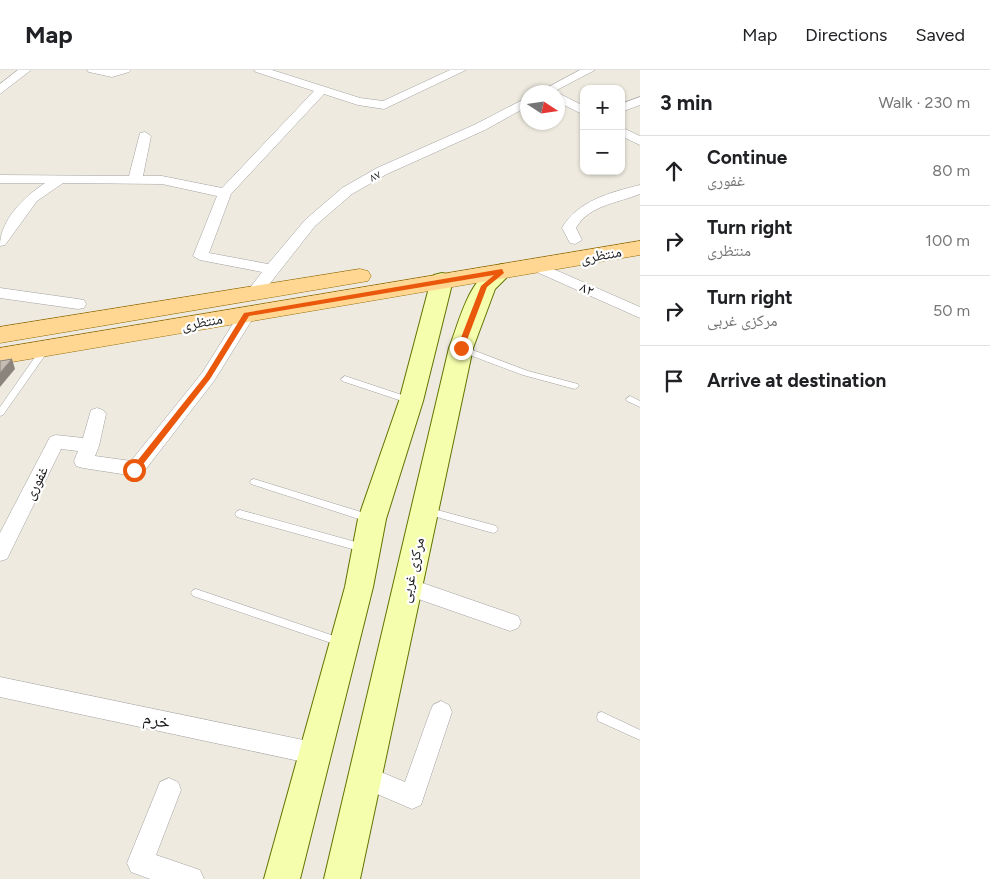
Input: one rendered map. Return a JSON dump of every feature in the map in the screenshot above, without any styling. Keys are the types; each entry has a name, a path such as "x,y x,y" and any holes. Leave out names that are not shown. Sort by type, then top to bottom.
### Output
{"main road":[{"name":"منتظری","path":"0,335 640,229"},
{"name":"منتظری","path":"0,356 640,248"},
{"name":"مرکزی غربی","path":"342,879 461,348 484,286 502,271"},
{"path":"282,879 313,753 344,643 367,549 372,520 411,401 442,280"}],"street":[{"path":"0,90 25,70"},
{"path":"93,70 112,73 125,70"},
{"path":"260,70 358,101 384,105 460,70"},
{"path":"564,85 589,70"},
{"path":"273,270 200,256 225,193 322,89"},
{"path":"565,101 580,109"},
{"path":"625,107 640,101"},
{"name":"۸۷","path":"254,293 304,231 330,204 356,186 397,164 476,129 520,105"},
{"path":"625,133 640,141"},
{"path":"135,180 145,136"},
{"path":"0,179 162,180 225,193"},
{"path":"0,242 32,198 59,180"},
{"path":"575,240 569,228 572,220 581,212 640,189"},
{"name":"۸۲","path":"535,266 640,313"},
{"path":"0,293 78,304"},
{"path":"97,414 90,446 83,461 134,470 208,377 247,315"},
{"name":"غفوری","path":"0,553 56,442 90,446"},
{"path":"408,587 510,622"},
{"name":"خرم","path":"0,687 313,753"},
{"path":"364,777 412,797 441,712"},
{"path":"169,790 140,863 191,879"}],"lane":[{"path":"461,348 526,372 575,386"},
{"path":"0,413 45,349"},
{"path":"345,379 411,401"},
{"path":"630,399 640,404"},
{"path":"254,482 372,520"},
{"path":"426,511 493,529"},
{"path":"240,514 367,549"},
{"path":"196,593 344,643"},
{"path":"602,717 640,734"}],"building":[{"path":"12,359 0,373 0,361"}],"route":[{"path":"134,470 208,377 247,315 502,271 484,286 461,348"}]}
